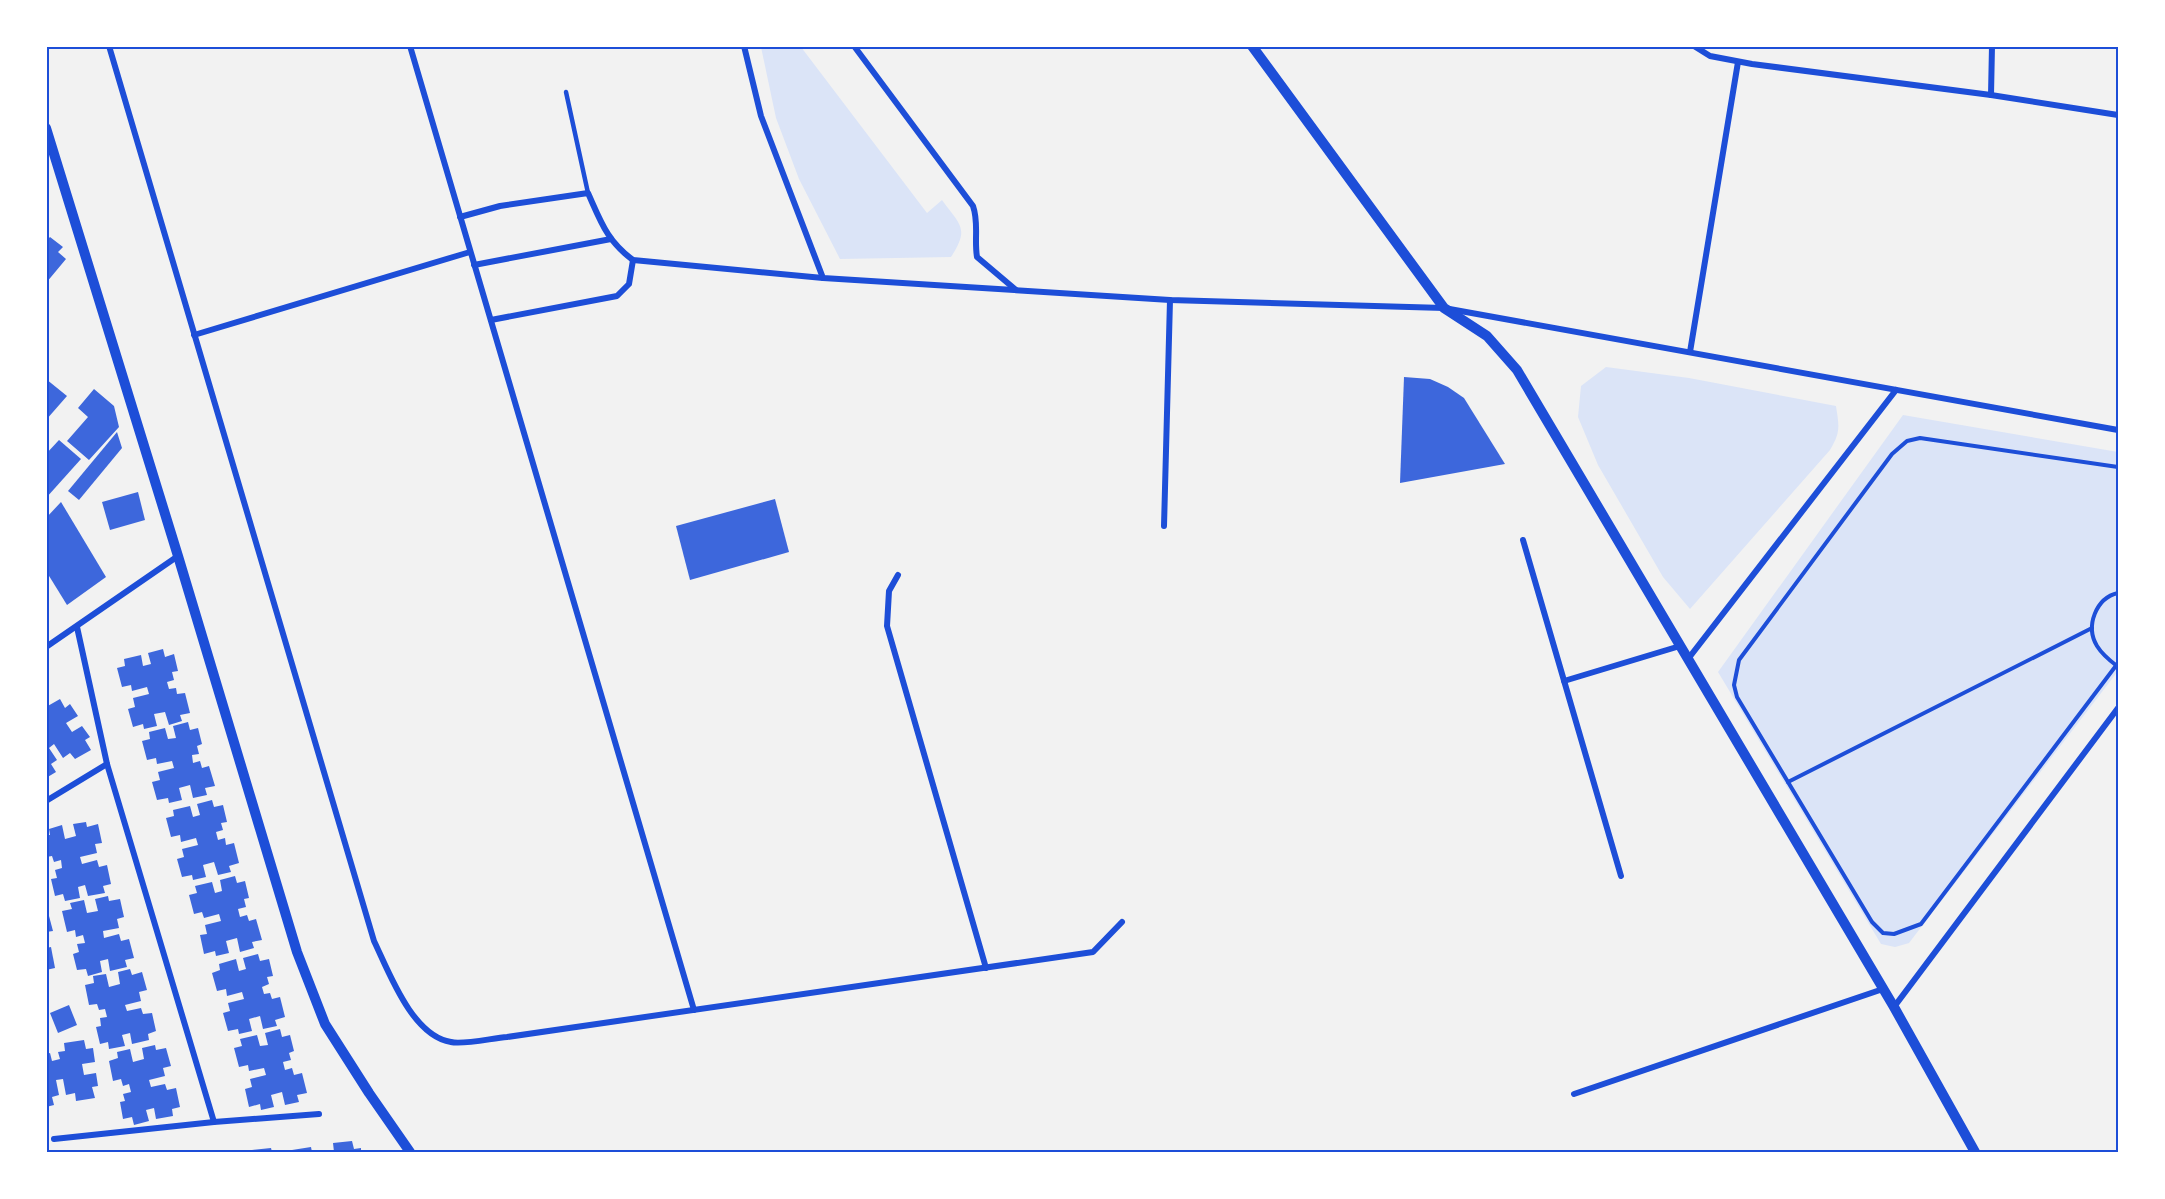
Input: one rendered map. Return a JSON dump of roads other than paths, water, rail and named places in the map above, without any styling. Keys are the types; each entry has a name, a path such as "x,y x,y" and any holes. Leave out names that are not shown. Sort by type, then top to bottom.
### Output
{"street":[{"path":"109,46 375,941 394,983 417,1020 431,1035 452,1043 507,1037 1093,952 1122,922"},
{"path":"410,46 694,1010"},
{"path":"744,46 761,116 823,278"},
{"path":"854,46 973,207 978,220 974,240 977,257 1017,290"},
{"path":"1252,46 1444,308 1487,336 1517,370 1894,1007 1975,1152"},
{"path":"1694,46 1710,56 1738,62 1991,95 2118,115"},
{"path":"1991,95 1992,46"},
{"path":"1690,352 1738,62"},
{"path":"46,128 297,952 325,1024 410,1152"},
{"path":"460,217 500,206 588,193 611,239 618,249 633,260 823,278 1170,300 1444,308 2118,430"},
{"path":"474,265 611,239"},
{"path":"194,335 470,252"},
{"path":"491,320 617,296 629,285 633,260"},
{"path":"1164,526 1170,300"},
{"path":"1688,659 1896,390"},
{"path":"1523,540 1621,876"},
{"path":"46,647 178,556"},
{"path":"898,575 889,591 887,626 986,968"},
{"path":"77,627 107,764 214,1122"},
{"path":"1564,681 1680,646"},
{"path":"1894,1007 2118,708"},
{"path":"46,801 107,764"},
{"path":"1574,1094 1883,989"},
{"path":"54,1139 214,1122 319,1114"}],"lane":[{"path":"566,92 588,193"}]}
